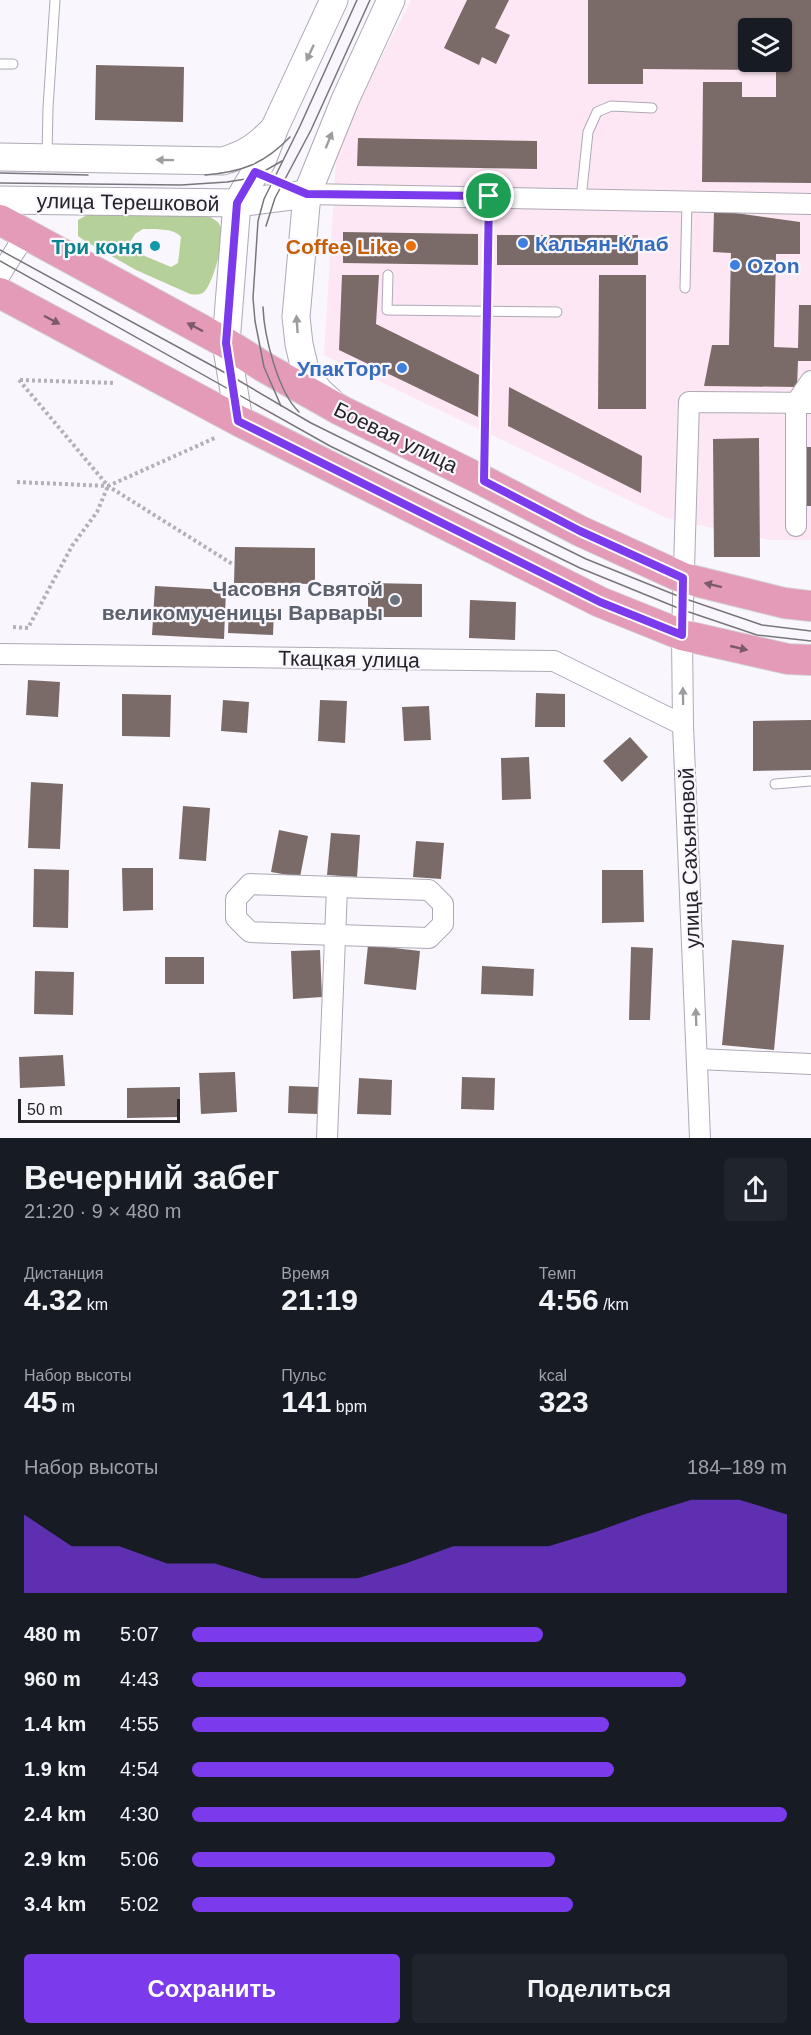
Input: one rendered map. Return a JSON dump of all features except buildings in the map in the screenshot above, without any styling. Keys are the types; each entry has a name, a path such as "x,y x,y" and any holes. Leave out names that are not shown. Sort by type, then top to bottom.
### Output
{"main road":[{"path":"229,429 226,343 237,203 262,160 334,0"},
{"path":"340,410 319,391 306,374 299,344 296,316 307,194 345,100 391,0"},
{"name":"улица Терешковой","path":"0,157 223,161 257,146 276,127"},
{"path":"255,172 307,194"},
{"name":"улица Терешковой","path":"0,200 237,203 307,194"},
{"name":"Боевая улица","path":"12,227 226,343 340,410 580,531 683,578 784,603 811,606"},
{"path":"0,293 229,429 600,602 682,635 788,659 811,660"}],"street":[{"path":"307,194 811,204"},
{"path":"0,275 12,227"},
{"path":"796,526 803,403 811,381"},
{"name":"улица Сахьяновой","path":"700,1138 683,725 683,578 689,402 803,403"},
{"name":"Ткацкая улица","path":"0,654 554,661 683,725"},
{"path":"250,884 429,890 443,904 443,924 429,938 335,935 250,932 236,918 236,898 250,884"},
{"path":"327,1138 337,888"},
{"path":"698,1059 811,1064"}],"lane":[{"path":"47,158 55,0"},
{"path":"0,64 13,64"},
{"path":"581,199 588,132 597,112 611,106 652,108"},
{"path":"484,481 489,196"},
{"path":"685,288 687,201"},
{"path":"388,275 387,310 557,312"},
{"path":"775,784 811,781"}],"path":[{"path":"115,383 19,380 108,486 234,565"},
{"path":"17,482 108,486 229,429"},
{"path":"14,627 28,628 72,546 98,512 108,486"}],"shaded area":[{"path":"411,0 811,0 811,540 769,540 666,518 324,355 337,143"}],"green space":[{"path":"87,215 207,215 216,220 222,234 220,251 211,280 204,292 190,294 136,270 78,236 78,220","holes":["143,229 169,230 178,234 181,237 178,263 171,267 133,251 130,242 135,234"]}],"tram line":[{"path":"281,406 264,367 255,321 253,298 258,221 264,199 357,0"},
{"path":"266,226 275,198 311,130 370,0"},
{"path":"205,175 230,172 252,165 271,154 290,137"},
{"path":"0,183 181,185 227,182 252,178 282,161"},
{"path":"0,173 88,175"},
{"path":"0,250 231,376 311,423 586,559 683,598 762,625 811,631"},
{"path":"0,261 330,446 580,568 683,610 757,635 811,641"},
{"path":"263,307 269,348 279,378 291,403 299,412"}],"place":[{"name":"Кальян-Клаб","path":"523,243"},
{"name":"Три коня","path":"155,246"},
{"name":"Coffee Like","path":"411,246"},
{"name":"Ozon","path":"735,265"},
{"name":"УпакТорг","path":"402,368"},
{"name":"Часовня Святой великомученицы Варвары","path":"395,600"}],"route":[{"path":"255,172 307,194 489,196 484,481 580,531 683,578 682,635 600,602 238,421 226,343 237,203 255,172"}]}
